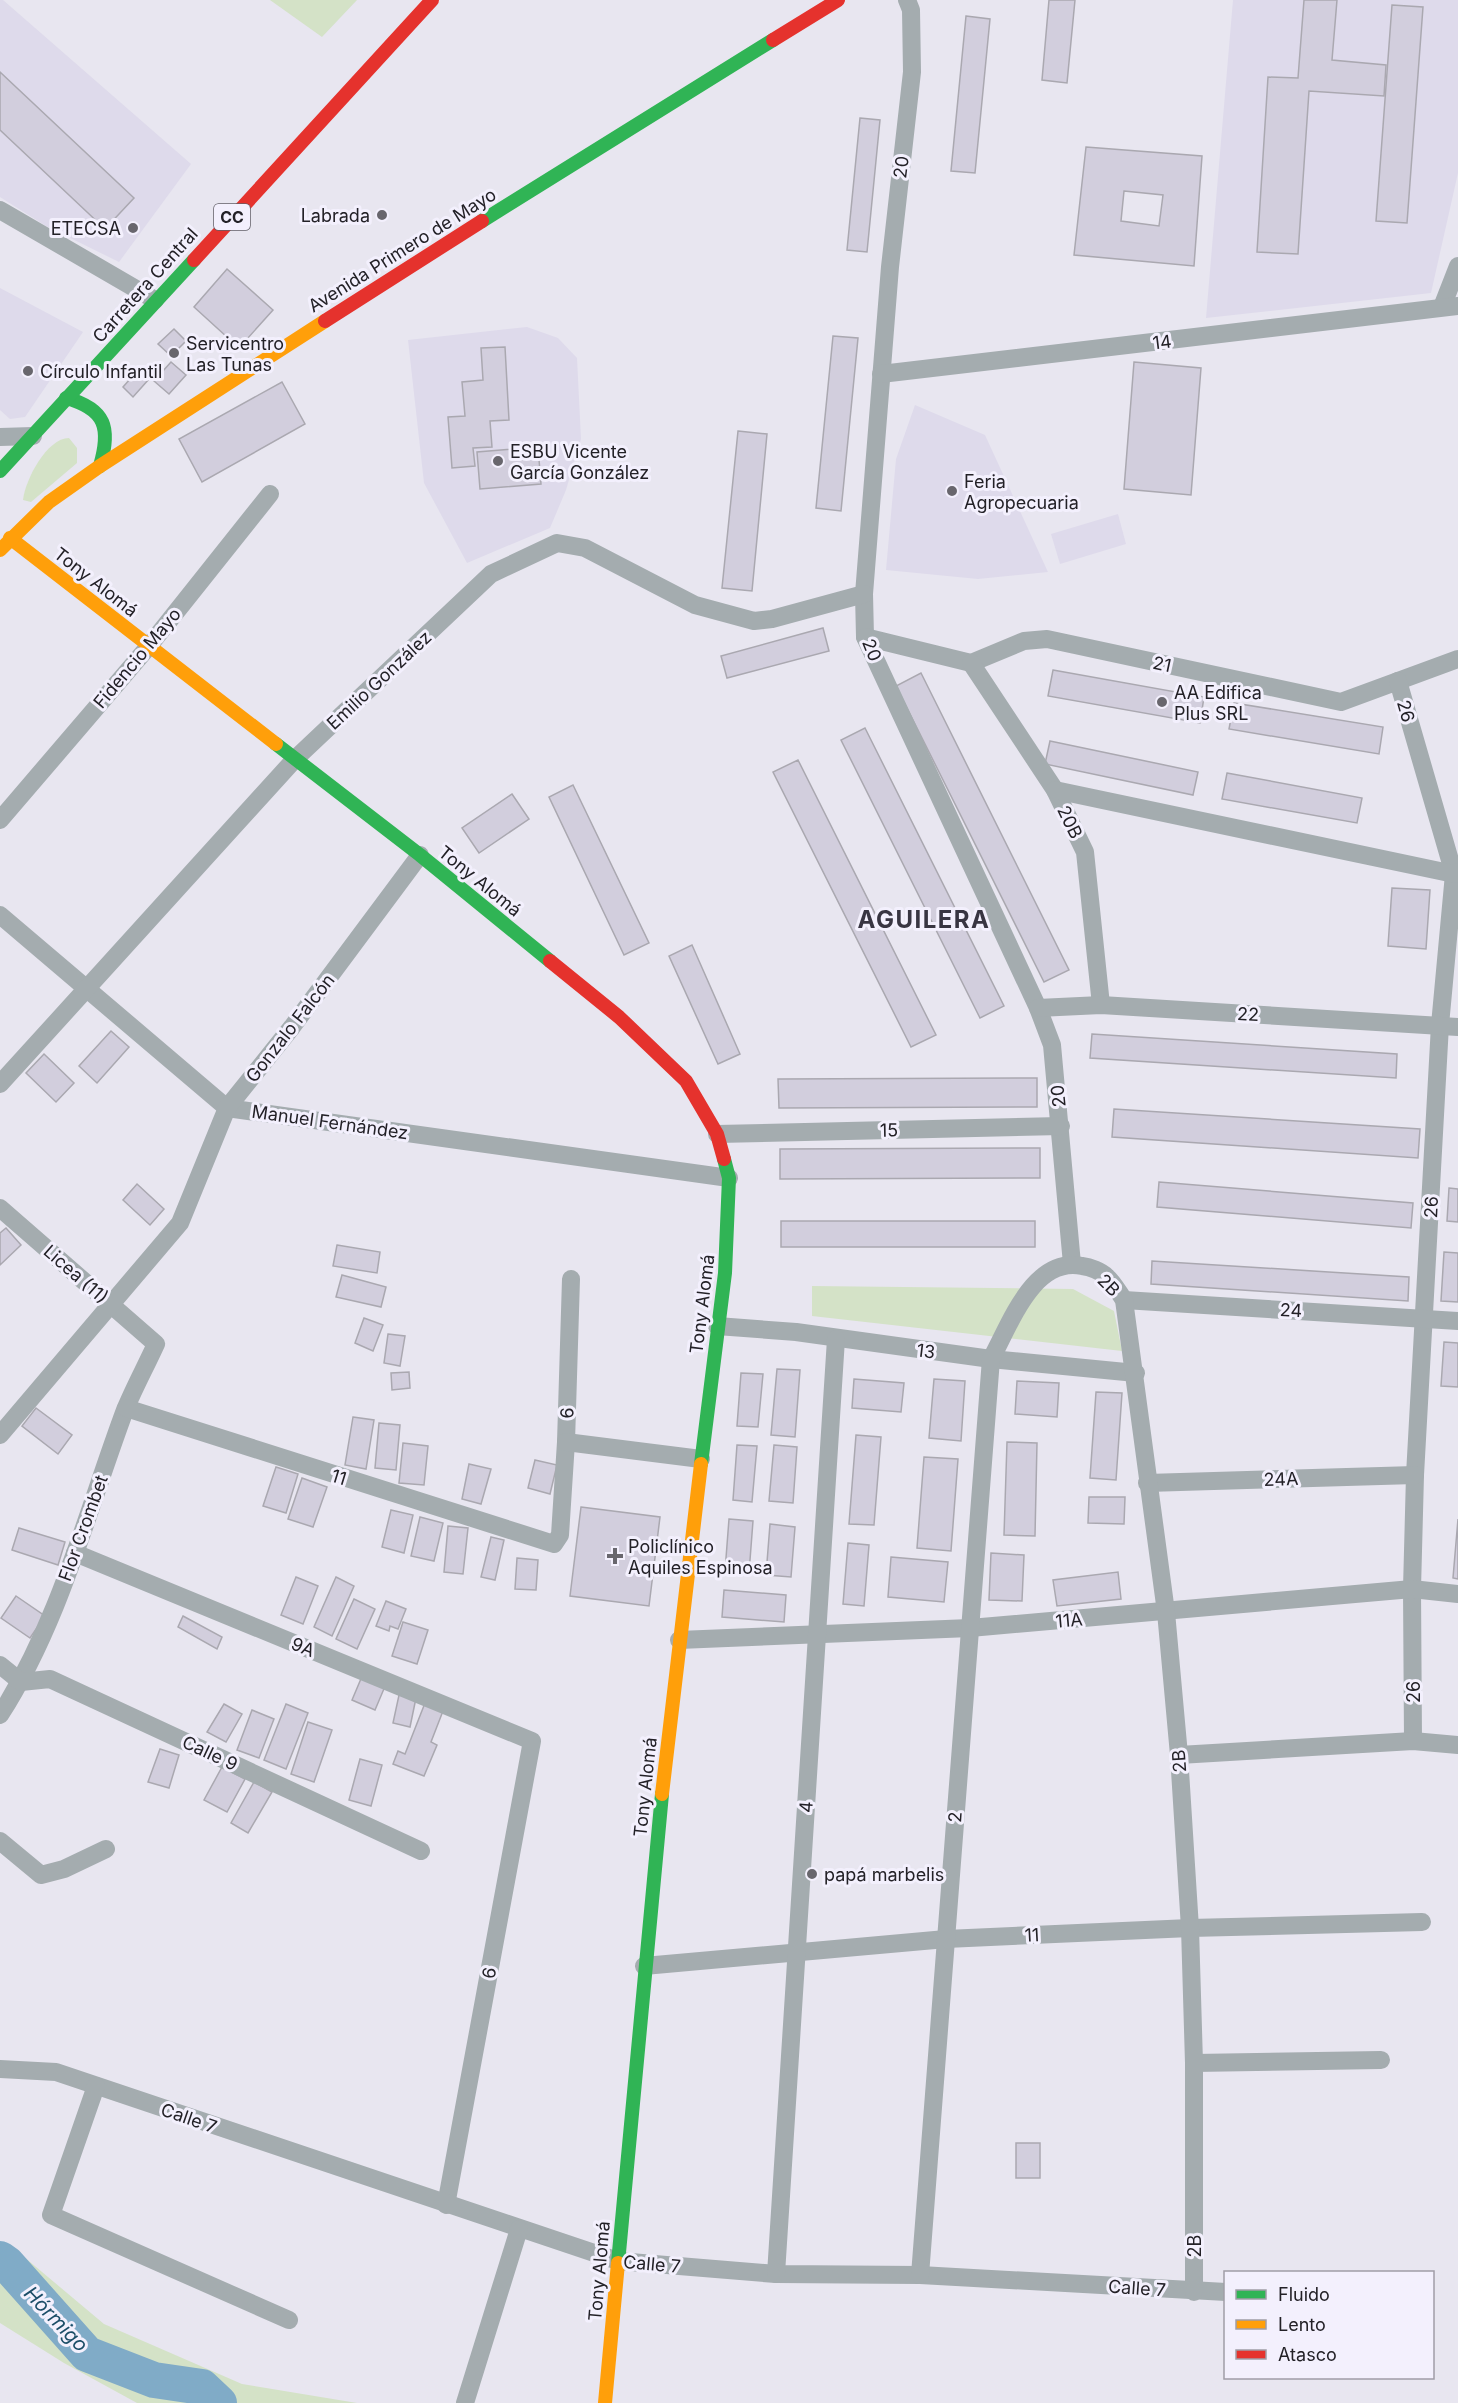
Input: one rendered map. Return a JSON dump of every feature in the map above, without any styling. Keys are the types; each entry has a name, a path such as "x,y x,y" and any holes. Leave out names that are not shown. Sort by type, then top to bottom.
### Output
{"street":[{"name":"Carretera Central","path":"33,436 155,300 432,0"},
{"name":"Avenida Primero de Mayo","path":"0,550 8,534 100,466 448,242 838,0"},
{"name":"20","path":"907,0 911,10 912,72 890,267 881,374 864,594 865,637 1038,1008 1052,1045 1072,1264"},
{"path":"0,210 155,300"},
{"path":"1450,306 1458,266"},
{"name":"14","path":"881,374 1450,306"},
{"path":"66,398 87,402 99,412 105,429 106,448 100,466"},
{"path":"0,437 33,436"},
{"path":"1,485 33,436"},
{"name":"CC","path":"0,471 33,436"},
{"name":"Fidencio Mayo","path":"0,820 149,646 270,494"},
{"name":"Tony Alomá","path":"8,534 420,855 619,1017 686,1081 717,1134 729,1178 725,1273 679,1640 644,1966 605,2403"},
{"name":"Emilio González","path":"0,1084 295,759 491,573 557,543 585,548 695,605 754,621 772,620 864,594"},
{"path":"865,637 971,663"},
{"name":"21","path":"971,663 1024,641 1047,639 1341,702 1458,659"},
{"name":"20B","path":"971,663 1055,790 1085,852 1101,1005"},
{"name":"26","path":"1398,681 1456,873 1449,1026 1425,1318 1415,1475 1412,1589 1413,1741"},
{"path":"1055,790 1456,873"},
{"name":"Gonzalo Falcón","path":"0,1435 180,1223 227,1108 299,1018 420,855"},
{"name":"Manuel Fernández","path":"0,915 85,990 227,1108 729,1178"},
{"name":"22","path":"1038,1008 1101,1005 1449,1026"},
{"name":"15","path":"717,1134 1061,1126"},
{"name":"Licea (11)","path":"0,1208 109,1304 153,1339"},
{"path":"991,1359 1026,1293 1038,1280 1054,1270 1072,1264"},
{"name":"2B","path":"1072,1264 1089,1267 1107,1277 1124,1300 1136,1373 1147,1483 1166,1612 1179,1755 1190,1928 1194,2063 1194,2292"},
{"name":"6","path":"554,1544 560,1535 566,1442 571,1279"},
{"name":"24","path":"1124,1300 1458,1321"},
{"name":"13","path":"717,1326 796,1332 991,1359 1136,1373"},
{"name":"Flor Crombet","path":"0,1715 21,1682 75,1553 126,1408 156,1344 153,1339"},
{"name":"4","path":"776,2274 836,1339"},
{"name":"2","path":"920,2275 991,1359"},
{"name":"11","path":"126,1408 554,1544"},
{"path":"566,1442 701,1458"},
{"name":"24A","path":"1147,1483 1415,1475"},
{"name":"9A","path":"75,1553 532,1740"},
{"name":"11A","path":"679,1640 970,1628 1412,1589 1458,1594"},
{"path":"0,1665 21,1682"},
{"name":"Calle 9","path":"21,1682 51,1679 421,1851"},
{"name":"6","path":"446,2205 532,1740"},
{"path":"1179,1755 1413,1741 1458,1744"},
{"path":"0,1841 41,1875 64,1869 106,1849"},
{"name":"11","path":"644,1966 946,1939 1190,1928 1422,1922"},
{"path":"1194,2063 1381,2061"},
{"name":"Calle 7","path":"0,2069 56,2072 618,2261 776,2274 920,2275 1224,2292"},
{"path":"96,2086 51,2215 289,2320"},
{"path":"465,2403 519,2229"}],"shaded area":[{"path":"0,0 3,0 191,164 119,262 46,226 0,197"},
{"path":"1233,0 1458,0 1458,173 1431,293 1206,318"},
{"name":"Círculo Infantil","path":"0,288 83,332 25,417 10,419 0,410"},
{"name":"ESBU Vicente García González","path":"527,327 558,338 577,358 581,439 566,490 550,528 467,563 424,483 408,340"},
{"name":"Feria Agropecuaria","path":"915,405 985,435 1048,572 978,579 886,570 896,459"},
{"path":"1118,514 1126,544 1060,564 1051,534"}],"green space":[{"path":"270,0 357,0 322,37"},
{"path":"69,438 77,448 77,463 31,502 23,500 38,461 53,445"},
{"path":"812,1286 1073,1289 1114,1311 1122,1351 812,1316"},
{"path":"0,2244 17,2251 104,2324 242,2384 357,2403 137,2403 64,2363 0,2323"}],"building":[{"path":"1049,0 1075,0 1067,83 1042,80"},
{"path":"1304,0 1337,0 1332,60 1386,65 1384,96 1309,91 1298,254 1257,252 1268,77 1298,78"},
{"path":"1392,5 1423,7 1407,223 1376,221"},
{"path":"966,16 990,19 975,173 951,171"},
{"path":"0,72 134,198 105,229 0,130"},
{"path":"860,118 880,120 867,252 847,250"},
{"path":"1086,147 1202,156 1194,266 1074,255","holes":["1124,191 1163,195 1159,226 1121,221"]},
{"path":"227,269 273,310 239,348 194,307"},
{"path":"174,329 186,341 171,356 158,344"},
{"path":"833,336 858,338 841,511 816,508"},
{"path":"505,347 509,420 490,421 492,447 473,448 475,466 452,468 448,417 465,416 462,382 483,380 481,348"},
{"path":"171,362 186,375 169,394 154,381"},
{"path":"1134,362 1201,368 1191,495 1124,489"},
{"path":"138,370 149,379 133,397 123,387"},
{"path":"282,382 305,424 202,482 179,439"},
{"path":"738,431 767,434 752,591 722,588"},
{"path":"538,447 541,484 480,489 477,452"},
{"path":"823,628 829,651 727,678 721,656"},
{"path":"1053,670 1204,697 1200,723 1048,696"},
{"path":"921,673 1069,970 1044,982 896,686"},
{"path":"1234,703 1383,727 1379,754 1229,729"},
{"path":"865,728 1004,1006 980,1018 841,740"},
{"path":"1050,741 1198,772 1193,795 1045,764"},
{"path":"798,760 936,1035 911,1047 773,772"},
{"path":"1227,773 1362,798 1357,823 1222,799"},
{"path":"573,785 649,943 624,955 549,797"},
{"path":"512,794 529,819 479,853 462,828"},
{"path":"1392,888 1430,890 1426,949 1388,946"},
{"path":"692,945 740,1054 718,1064 669,956"},
{"path":"111,1031 129,1047 97,1083 79,1066"},
{"path":"1092,1034 1397,1054 1396,1078 1090,1058"},
{"path":"44,1054 74,1083 56,1102 26,1073"},
{"path":"1037,1078 1037,1107 779,1108 778,1079"},
{"path":"1114,1109 1420,1129 1418,1158 1112,1137"},
{"path":"1040,1148 1040,1178 780,1179 780,1149"},
{"path":"1159,1182 1413,1203 1411,1228 1157,1207"},
{"path":"137,1184 164,1209 150,1225 123,1200"},
{"path":"1449,1188 1458,1189 1458,1222 1447,1221"},
{"path":"781,1221 1035,1221 1035,1247 781,1247"},
{"path":"6,1228 21,1245 0,1265 0,1233"},
{"path":"337,1245 380,1252 377,1273 333,1266"},
{"path":"1444,1252 1458,1253 1458,1302 1441,1301"},
{"path":"1152,1261 1409,1277 1408,1301 1151,1284"},
{"path":"342,1275 386,1287 381,1307 336,1297"},
{"path":"364,1318 383,1325 373,1351 355,1343"},
{"path":"388,1334 405,1336 400,1366 384,1363"},
{"path":"1444,1342 1458,1343 1458,1387 1441,1386"},
{"path":"777,1369 800,1370 795,1437 771,1435"},
{"path":"409,1372 410,1388 392,1390 391,1373"},
{"path":"741,1373 763,1374 758,1427 737,1426"},
{"path":"854,1379 904,1383 901,1412 852,1408"},
{"path":"934,1379 965,1381 961,1441 929,1438"},
{"path":"1017,1381 1059,1383 1057,1417 1015,1414"},
{"path":"1096,1392 1122,1393 1116,1480 1090,1478"},
{"path":"36,1408 72,1435 58,1454 22,1426"},
{"path":"353,1417 374,1420 366,1469 345,1465"},
{"path":"379,1423 400,1425 396,1470 375,1468"},
{"path":"856,1435 881,1437 874,1525 849,1524"},
{"path":"1007,1442 1037,1443 1035,1536 1004,1535"},
{"path":"403,1443 428,1446 424,1485 399,1483"},
{"path":"737,1445 757,1446 752,1502 733,1500"},
{"path":"774,1445 797,1447 793,1503 769,1501"},
{"path":"924,1457 958,1459 951,1551 917,1548"},
{"path":"535,1460 557,1465 550,1494 528,1488"},
{"path":"469,1464 491,1469 481,1504 462,1499"},
{"path":"276,1467 298,1474 286,1513 263,1506"},
{"path":"302,1478 327,1487 313,1527 288,1519"},
{"path":"1089,1497 1125,1497 1124,1524 1088,1523"},
{"name":"Policlínico Aquiles Espinosa","path":"581,1507 660,1517 649,1606 570,1596"},
{"path":"391,1510 413,1515 404,1553 382,1547"},
{"path":"420,1517 443,1523 434,1561 411,1556"},
{"path":"729,1519 753,1521 749,1573 725,1571"},
{"path":"1458,1519 1458,1579 1453,1578"},
{"path":"770,1524 795,1527 791,1577 766,1575"},
{"path":"448,1526 468,1528 463,1574 444,1572"},
{"path":"19,1528 65,1542 58,1565 12,1550"},
{"path":"491,1537 504,1540 495,1580 481,1577"},
{"path":"848,1543 869,1545 864,1606 843,1604"},
{"path":"991,1553 1024,1555 1022,1601 989,1600"},
{"path":"891,1557 948,1562 944,1602 888,1597"},
{"path":"517,1558 538,1560 536,1590 515,1589"},
{"path":"1118,1572 1121,1599 1057,1606 1053,1580"},
{"path":"296,1577 318,1586 303,1624 281,1615"},
{"path":"336,1577 354,1586 332,1636 314,1627"},
{"path":"724,1590 786,1595 784,1622 722,1617"},
{"path":"16,1596 45,1616 30,1638 1,1618"},
{"path":"354,1599 375,1609 357,1649 336,1639"},
{"path":"386,1601 406,1609 398,1629 390,1626 389,1631 376,1626"},
{"path":"183,1616 222,1637 217,1649 178,1627"},
{"path":"403,1622 428,1630 417,1664 392,1656"},
{"path":"363,1674 386,1684 375,1710 352,1700"},
{"path":"399,1695 416,1698 410,1727 393,1723"},
{"path":"425,1703 443,1711 431,1742 437,1745 424,1776 393,1764 398,1751 405,1754"},
{"path":"224,1704 242,1714 226,1742 207,1732"},
{"path":"286,1704 308,1713 286,1769 264,1760"},
{"path":"252,1710 274,1719 259,1758 237,1750"},
{"path":"308,1722 332,1730 314,1782 291,1774"},
{"path":"160,1749 179,1755 169,1788 148,1782"},
{"path":"360,1759 382,1765 371,1806 349,1800"},
{"path":"222,1767 245,1779 227,1812 204,1800"},
{"path":"254,1782 272,1792 248,1833 231,1823"},
{"path":"1016,2143 1040,2143 1040,2178 1016,2178"}],"waterway":[{"name":"Hórmigo","path":"0,2259 87,2354 154,2380 202,2387 219,2403"}],"traffic: fast":[{"path":"482,221 773,40"},
{"path":"0,471 194,260"},
{"path":"66,398 90,408 102,422 105,441 100,466"},
{"path":"276,744 420,855 550,961"},
{"path":"701,1464 725,1273 729,1178 724,1159"},
{"path":"618,2263 662,1794"}],"traffic: slow":[{"path":"0,550 49,502 100,466 325,321"},
{"path":"10,538 276,744"},
{"path":"662,1794 701,1464"},
{"path":"605,2403 618,2263"}],"traffic: jam":[{"path":"194,260 432,0"},
{"path":"773,40 838,0"},
{"path":"325,321 482,221"},
{"path":"550,961 619,1017 686,1081 717,1134 724,1159"}],"place":[{"name":"Labrada","path":"382,215"},
{"name":"ETECSA","path":"133,228"},
{"name":"Servicentro Las Tunas","path":"174,353"},
{"name":"Círculo Infantil","path":"28,371"},
{"name":"ESBU Vicente García González","path":"498,461"},
{"name":"Feria Agropecuaria","path":"952,491"},
{"name":"AA Edifica Plus SRL","path":"1162,702"},
{"name":"Policlínico Aquiles Espinosa","path":"615,1556"},
{"name":"papá marbelis","path":"812,1874"}],"district":[{"name":"AGUILERA","path":"924,919"}]}
